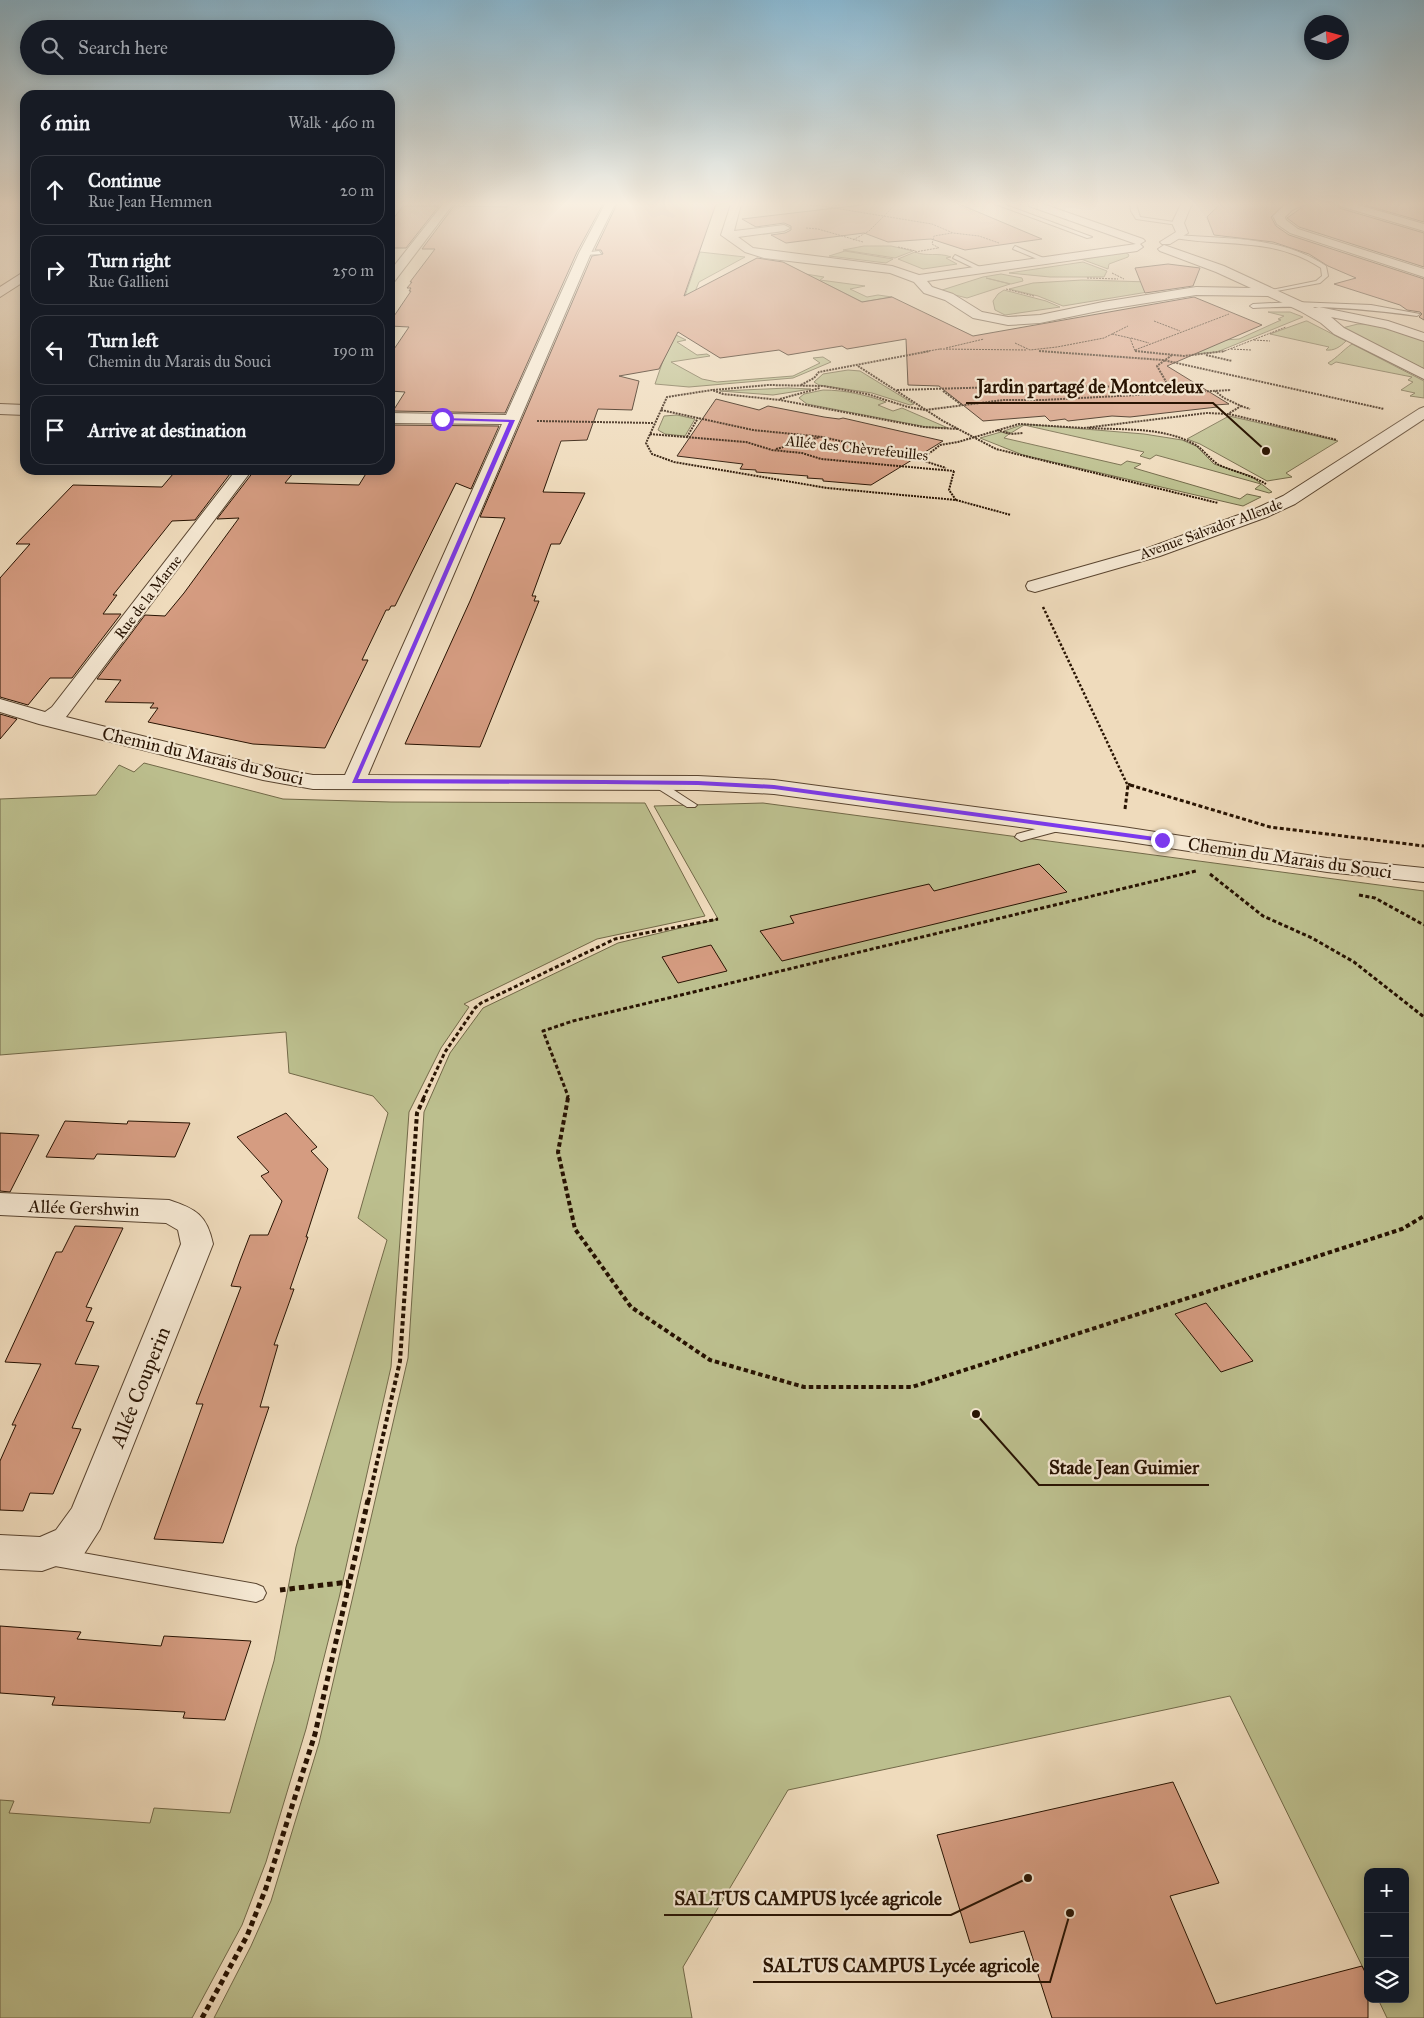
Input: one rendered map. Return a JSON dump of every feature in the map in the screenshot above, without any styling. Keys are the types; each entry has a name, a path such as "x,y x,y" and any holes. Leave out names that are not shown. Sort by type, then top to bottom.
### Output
{"street":[{"path":"354,781 512,420 570,298"},
{"path":"951,298 978,315 1008,321 1040,319 1156,298"},
{"path":"1282,298 1326,320 1336,329 1424,375"},
{"path":"1300,306 1367,321 1424,337"},
{"path":"1336,329 1339,326 1367,321"},
{"path":"0,409 20,410"},
{"name":"Avenue Salvador Allende","path":"1035,586 1154,552 1261,513 1289,500 1420,414"},
{"path":"395,418 512,420"},
{"name":"Rue de la Marne","path":"47,719 60,712 240,475"},
{"name":"Chemin du Marais du Souci","path":"0,705 47,719 283,778 313,782 656,783 774,787 1123,834 1327,865 1424,876"},
{"name":"Allée Gershwin","path":"0,1204 168,1212"},
{"name":"Allée Couperin","path":"42,1554 70,1542 87,1518 197,1244 194,1228 184,1218 168,1212"},
{"path":"0,1552 42,1554"}],"lane":[{"path":"1253,306 1371,307 1417,314"},
{"path":"656,783 691,805"},
{"path":"1021,838 1063,826"},
{"path":"42,1554 256,1592"}],"path":[{"path":"1134,351 1180,331 1253,306"},
{"path":"1160,318 1151,320 1180,331"},
{"path":"1134,351 1172,355 1220,353 1294,324"},
{"path":"1030,350 1104,338 1133,325"},
{"path":"1111,334 1150,343"},
{"path":"800,385 814,378 819,372 858,366 992,338"},
{"path":"1130,338 1134,351"},
{"path":"1253,340 1270,341"},
{"path":"940,349 1030,350 1163,360 1420,414"},
{"path":"1229,349 1251,350"},
{"path":"1172,355 1163,360 1158,366 1172,392"},
{"path":"1203,355 1232,361"},
{"path":"858,366 973,438 1013,454 1261,513"},
{"path":"1011,515 956,500 827,488 674,462 649,452 646,443 667,397 712,390 800,385 823,387 867,393 916,410 926,410 1004,400 1043,400 1231,390"},
{"path":"896,390 1033,386 1169,387"},
{"path":"780,400 823,387"},
{"path":"712,390 723,394 780,400 923,427 958,429"},
{"path":"941,390 963,405"},
{"path":"1215,391 1224,398 1250,409"},
{"path":"1228,414 1241,406"},
{"name":"Allée des Chèvrefeuilles","path":"661,410 753,430 824,437 921,460 954,471"},
{"path":"1084,428 1207,413 1228,414 1370,447"},
{"path":"687,437 698,418"},
{"path":"512,420 654,423"},
{"path":"921,460 940,445 1027,423 1164,435 1197,445 1216,463 1241,471"},
{"path":"997,430 1011,434 1023,433"},
{"name":"Allée des Chèvrefeuilles","path":"650,434 746,442 772,450 802,453 821,459 954,471"},
{"name":"Allée des Chèvrefeuilles","path":"772,450 824,437"},
{"path":"954,471 950,490 956,500"},
{"path":"1035,586 1036,592 1110,752 1128,784 1123,834"},
{"path":"1128,784 1270,827 1424,846"},
{"path":"1424,1017 1362,968 1312,938 1263,916 1205,869 592,1016 543,1031 568,1096 558,1152 575,1229 631,1307 710,1360 804,1387 912,1387 1402,1229 1424,1216"},
{"path":"202,2018 247,1936 266,1888 315,1734 400,1361 417,1113 445,1052 475,1008 615,938 718,919"},
{"path":"256,1592 349,1582"}],"green space":[{"path":"684,298 692,298 683,321 706,322 676,333 676,335 686,340 677,342 697,355 707,354 710,356 671,362 702,379 717,382 793,376 820,363 813,358 823,357 831,362 793,378 689,387 655,384"},
{"path":"854,298 885,298 862,302"},
{"path":"995,298 1035,298 1060,307 1005,315 995,310 993,301"},
{"path":"1043,298 1110,298 1063,306"},
{"path":"1268,312 1290,312 1303,317 1217,352 1186,355 1224,340 1239,339 1281,320 1278,319 1284,316"},
{"path":"1307,321 1346,341 1337,348 1326,350 1329,347 1270,334"},
{"path":"1358,324 1372,324 1424,339 1424,372 1342,328"},
{"path":"1352,344 1424,381 1424,398 1410,396 1415,393 1401,390 1413,382 1408,380 1412,377 1336,362 1331,365 1328,363"},
{"path":"848,370 860,371 914,404 910,405 872,393 819,385 814,382 823,374"},
{"path":"788,388 811,389 773,395 720,391"},
{"path":"823,390 847,392 878,399 886,402 878,405 893,411 902,408 948,428 927,427 807,404 799,398 804,394"},
{"path":"677,415 695,419 685,436 665,434 658,430 664,416"},
{"path":"1229,416 1338,441 1286,473 1292,477 1267,481 1200,444 1187,439"},
{"path":"1024,424 1144,434 1182,440 1196,446 1214,464 1251,476 1272,492 1269,493 1255,489 1261,484 1156,455 1150,459 1140,456 1144,452 1024,425 1011,433 1004,431"},
{"path":"1001,432 1009,434 1004,438 1121,465 1127,461 1141,464 1134,468 1240,499 1247,494 1261,497 1243,506 1023,455 980,438"},
{"path":"144,763 283,799 391,802 645,803 705,916 597,939 464,1004 469,1007 441,1048 409,1112 391,1367 339,1598 306,1729 266,1862 242,1925 192,2018 0,2018 0,1800 14,1801 9,1813 150,1823 154,1808 230,1813 274,1661 296,1547 387,1240 358,1218 388,1113 373,1096 289,1073 286,1032 0,1055 0,799 96,795 119,765 134,772"},
{"path":"763,803 1424,891 1424,2018 1387,2018 1380,2003 1409,2003 1409,1868 1364,1868 1364,1970 1230,1696 788,1790 683,1967 692,2018 214,2018 251,1946 271,1901 319,1743 408,1358 424,1112 450,1053 483,1008 618,943 718,919 654,806"}],"building":[{"path":"406,298 556,298 505,413 395,411 405,392 395,391 395,348 409,327 395,326 395,315"},
{"path":"574,298 854,298 862,302 894,298 973,336 1187,298 1197,298 1262,325 1167,366 1229,404 1130,417 1112,416 1068,421 1065,419 1050,421 1045,416 983,421 939,386 908,385 906,339 847,349 842,346 788,355 779,350 720,358 678,332 659,369 619,376 639,381 632,410 598,409 587,440 561,441 543,492 585,493 560,544 551,544 532,596 536,596 534,601 539,601 480,747 405,744 470,601 505,518 480,517"},
{"path":"1379,298 1424,298 1424,320 1419,317 1422,314 1420,312 1407,310 1400,305"},
{"path":"716,399 759,410 768,406 824,417 843,418 943,441 871,485 823,481 823,479 807,478 808,476 756,472 756,470 740,469 743,464 677,456"},
{"path":"395,425 499,426 471,489 456,483 395,606 391,606 389,610 386,610 362,660 368,660 325,748 253,744 148,722 158,708 150,708 154,703 105,702 121,680 97,679 145,615 165,616 184,593 239,518 217,519 251,475 292,475 285,483 359,485 365,475 395,475"},
{"path":"172,475 229,475 195,520 172,521 113,595 117,595 103,614 121,614 72,678 50,678 28,705 0,697 0,578 30,544 16,544 73,485 162,487"},
{"path":"0,714 17,719 0,739"},
{"path":"1039,864 1067,892 782,961 760,931 794,923 790,916 929,884 934,891"},
{"path":"711,945 727,971 678,983 662,957"},
{"path":"286,1113 317,1147 311,1151 328,1169 290,1289 294,1289 274,1345 278,1345 260,1407 269,1407 223,1543 154,1539 203,1404 196,1404 241,1287 231,1286 240,1261 250,1235 268,1235 282,1201 261,1176 269,1172 237,1137"},
{"path":"65,1121 127,1124 128,1121 190,1123 175,1157 97,1154 94,1159 46,1157"},
{"path":"0,1133 39,1135 10,1192 0,1191"},
{"path":"75,1226 123,1228 86,1307 92,1308 86,1321 94,1322 75,1364 99,1366 72,1428 81,1429 53,1494 30,1493 23,1511 0,1510 0,1461 16,1425 12,1425 41,1364 5,1362 56,1252 62,1252"},
{"path":"1206,1303 1253,1361 1221,1372 1175,1314"},
{"path":"0,1626 81,1632 77,1639 161,1646 164,1636 251,1641 225,1720 183,1718 185,1712 52,1705 55,1697 0,1693"},
{"path":"1173,1782 1219,1883 1170,1896 1216,2004 1362,1966 1364,1970 1364,2003 1368,2003 1368,2018 1052,2018 1024,1931 970,1943 937,1835"}],"place":[{"name":"Jardin partagé de Montceleux","path":"1266,451"},
{"name":"Stade Jean Guimier","path":"976,1414"},
{"name":"SALTUS CAMPUS lycée agricole","path":"1028,1878"},
{"name":"SALTUS CAMPUS Lycée agricole","path":"1070,1913"}],"route":[{"path":"442,419 512,420 354,781 698,783 774,787 1162,840"}]}
